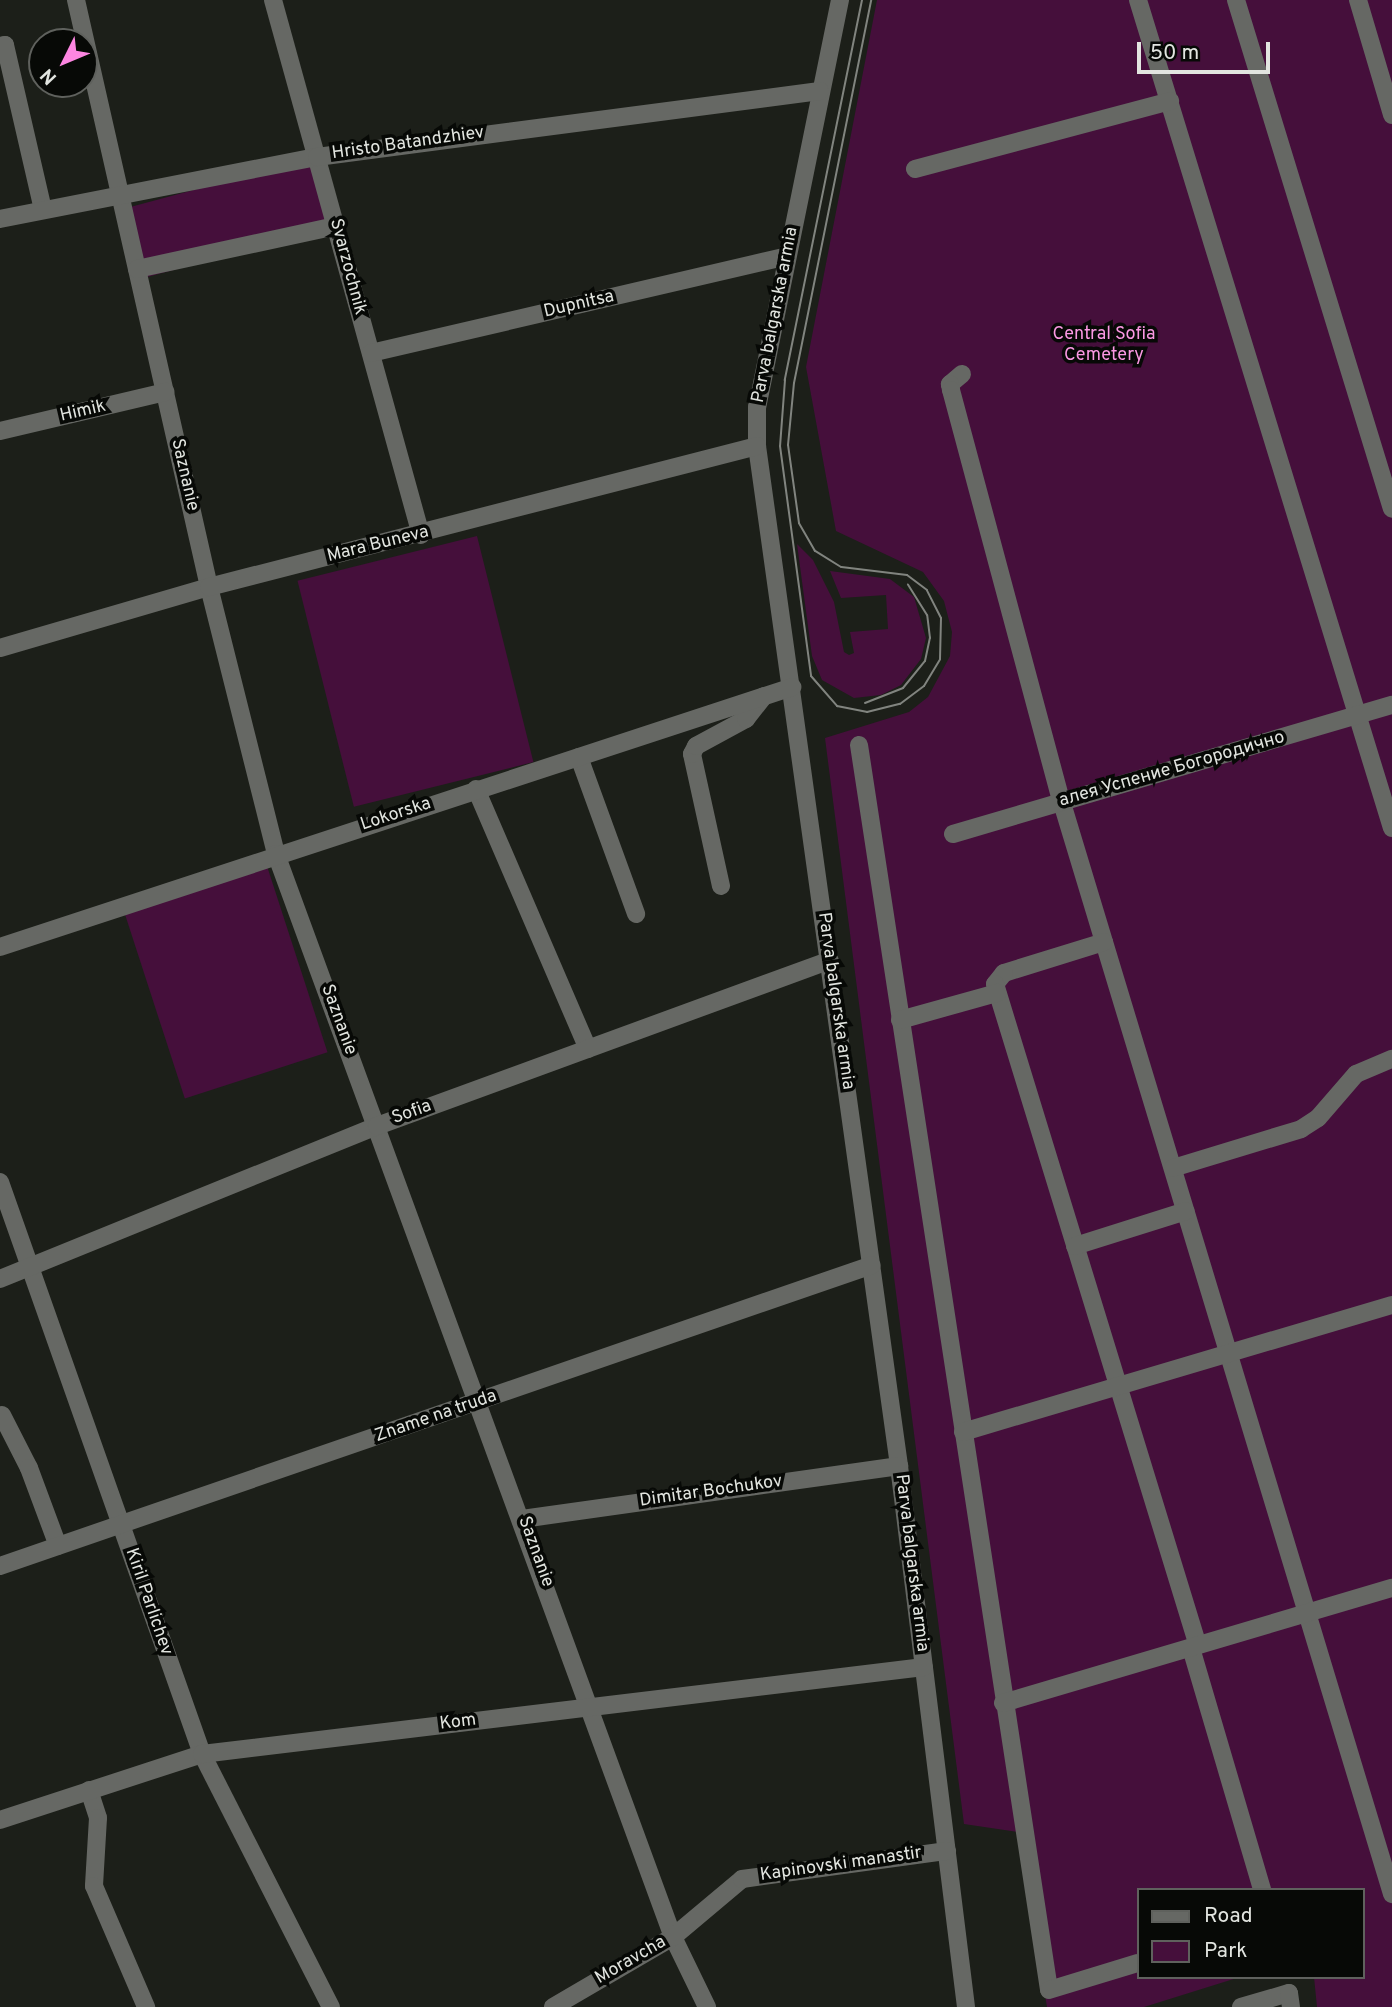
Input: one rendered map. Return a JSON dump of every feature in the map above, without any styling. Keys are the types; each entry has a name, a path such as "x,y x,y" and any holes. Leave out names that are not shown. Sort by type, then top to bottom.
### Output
{"street":[{"name":"Saznanie","path":"76,0 209,587 276,854 592,1707 673,1937 707,2007"},
{"name":"Svarzochnik","path":"274,0 421,535"},
{"name":"Parva balgarska armia","path":"839,0 757,407 757,446 899,1466 966,2007"},
{"path":"1138,0 1392,828"},
{"path":"1236,0 1392,509"},
{"path":"1358,0 1392,115"},
{"path":"0,46 5,46 43,210"},
{"name":"Hristo Batandzhiev","path":"0,219 317,158 820,91"},
{"path":"915,169 1170,101"},
{"path":"138,269 336,226"},
{"name":"Dupnitsa","path":"371,353 787,256"},
{"path":"962,374 950,384 951,390 1062,803 1392,1894"},
{"name":"Himik","path":"0,431 165,393"},
{"name":"Mara Buneva","path":"0,648 209,587 421,535 757,446"},
{"name":"Lokorska","path":"0,947 276,854 792,687"},
{"path":"721,886 692,754 696,746 746,719 764,696"},
{"name":"алея Успение Богородично","path":"953,834 1392,705"},
{"path":"859,745 1003,1703 1049,1990 1136,1964"},
{"path":"579,757 636,914"},
{"path":"476,789 587,1049"},
{"path":"1104,942 1004,973 996,979 998,993 1118,1386 1261,1888"},
{"name":"Sofia","path":"0,1279 29,1264 377,1126 830,960"},
{"path":"900,1020 998,993"},
{"path":"1173,1168 1301,1129 1318,1118 1356,1074 1392,1059"},
{"name":"Kiril Parlichev","path":"0,1182 202,1754 331,2007"},
{"path":"1075,1246 1186,1211"},
{"name":"Zname na truda","path":"0,1566 872,1265"},
{"path":"962,1432 1392,1305"},
{"path":"2,1415 29,1468 58,1546"},
{"name":"Dimitar Bochukov","path":"522,1519 899,1466"},
{"path":"1003,1703 1392,1588"},
{"name":"Kom","path":"0,1819 202,1754 924,1667"},
{"path":"89,1790 98,1818 94,1886 146,2007"},
{"name":"Kapinovski manastir","path":"673,1937 742,1879 947,1851"},
{"name":"Moravcha","path":"552,2007 673,1937"},
{"path":"1241,2007 1290,2000"}],"green space":[{"name":"Central Sofia Cemetery","path":"877,0 1392,0 1392,2007 1317,2007 1314,1979 1364,1979 1364,1888 1136,1888 1136,1979 1234,1979 1144,2007 1047,2007 1018,1832 964,1824 825,738 909,712 928,697 950,656 952,632 944,601 923,572 836,531 806,367"},
{"path":"317,157 336,227 142,278 124,209"},
{"path":"477,536 533,762 354,807 297,581"},
{"path":"797,544 813,560 834,602 844,652 849,655 854,653 850,632 888,629 886,595 841,598 830,571 890,579 914,597 926,638 921,659 901,685 881,695 854,698 822,680 812,656"},
{"path":"266,863 327,1052 185,1099 123,909"}],"tram line":[{"path":"862,0 785,380 780,446 811,676 837,706 867,712 900,704 924,686 940,659 941,618 927,590 907,575 841,567 815,551 799,523 788,445 794,383 871,0"},
{"path":"865,703 903,688 925,661 930,638 927,615 908,584"}]}
